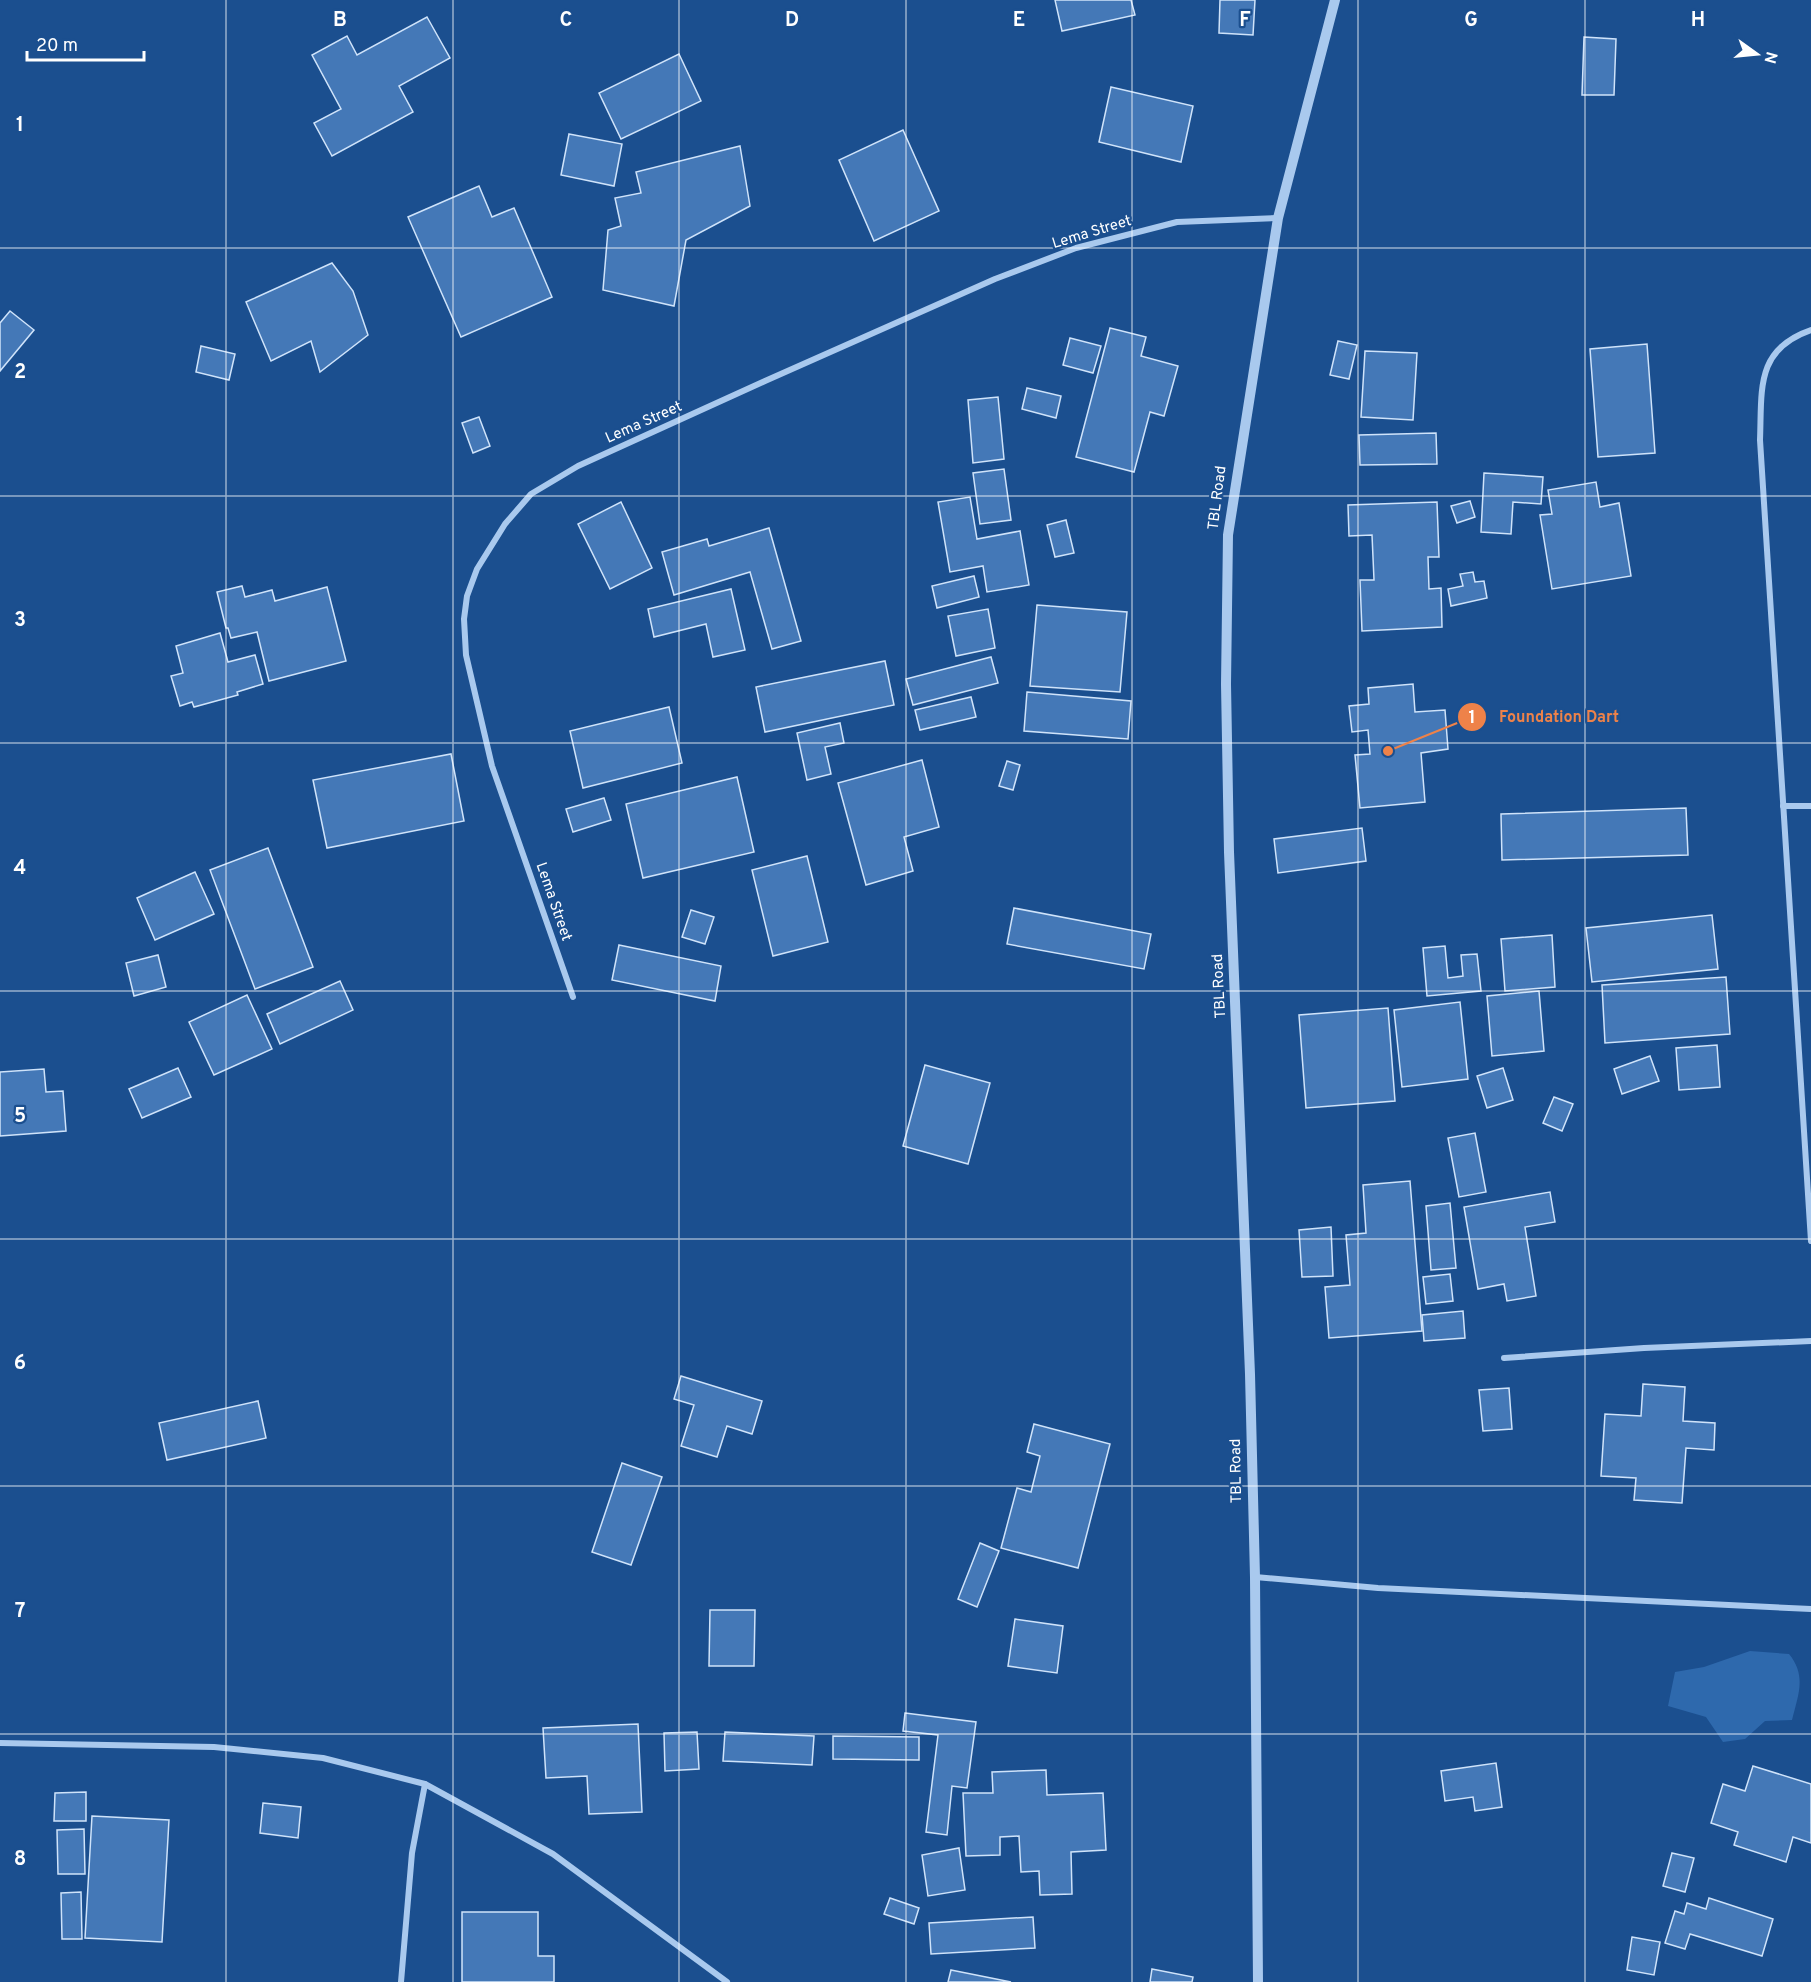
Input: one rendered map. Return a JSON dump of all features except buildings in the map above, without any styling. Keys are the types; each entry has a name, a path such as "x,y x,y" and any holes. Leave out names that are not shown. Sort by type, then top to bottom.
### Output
{"street":[{"name":"TBL Road","path":"1258,1982 1255,1577 1250,1374 1229,852 1226,684 1228,535 1278,218 1335,0"},
{"name":"Lema Street","path":"573,997 492,766 466,654 464,619 467,596 477,569 505,524 531,494 578,466 765,381 994,279 1076,248 1177,222 1278,218"},
{"path":"1811,330 1779,346 1766,370 1762,385 1760,440 1811,1241"},
{"path":"1783,806 1811,806"},
{"path":"1504,1358 1644,1348 1811,1341"},
{"path":"1255,1577 1378,1588 1811,1609"},
{"path":"0,1743 214,1747 323,1758 425,1784 553,1854 727,1982"},
{"path":"401,1982 412,1853 425,1784"}],"shaded area":[{"path":"1750,1651 1789,1654 1795,1662 1800,1686 1792,1720 1765,1721 1745,1739 1723,1742 1706,1717 1668,1706 1675,1672 1704,1667"}],"place":[{"name":"Foundation Dart","path":"1388,751"}]}
